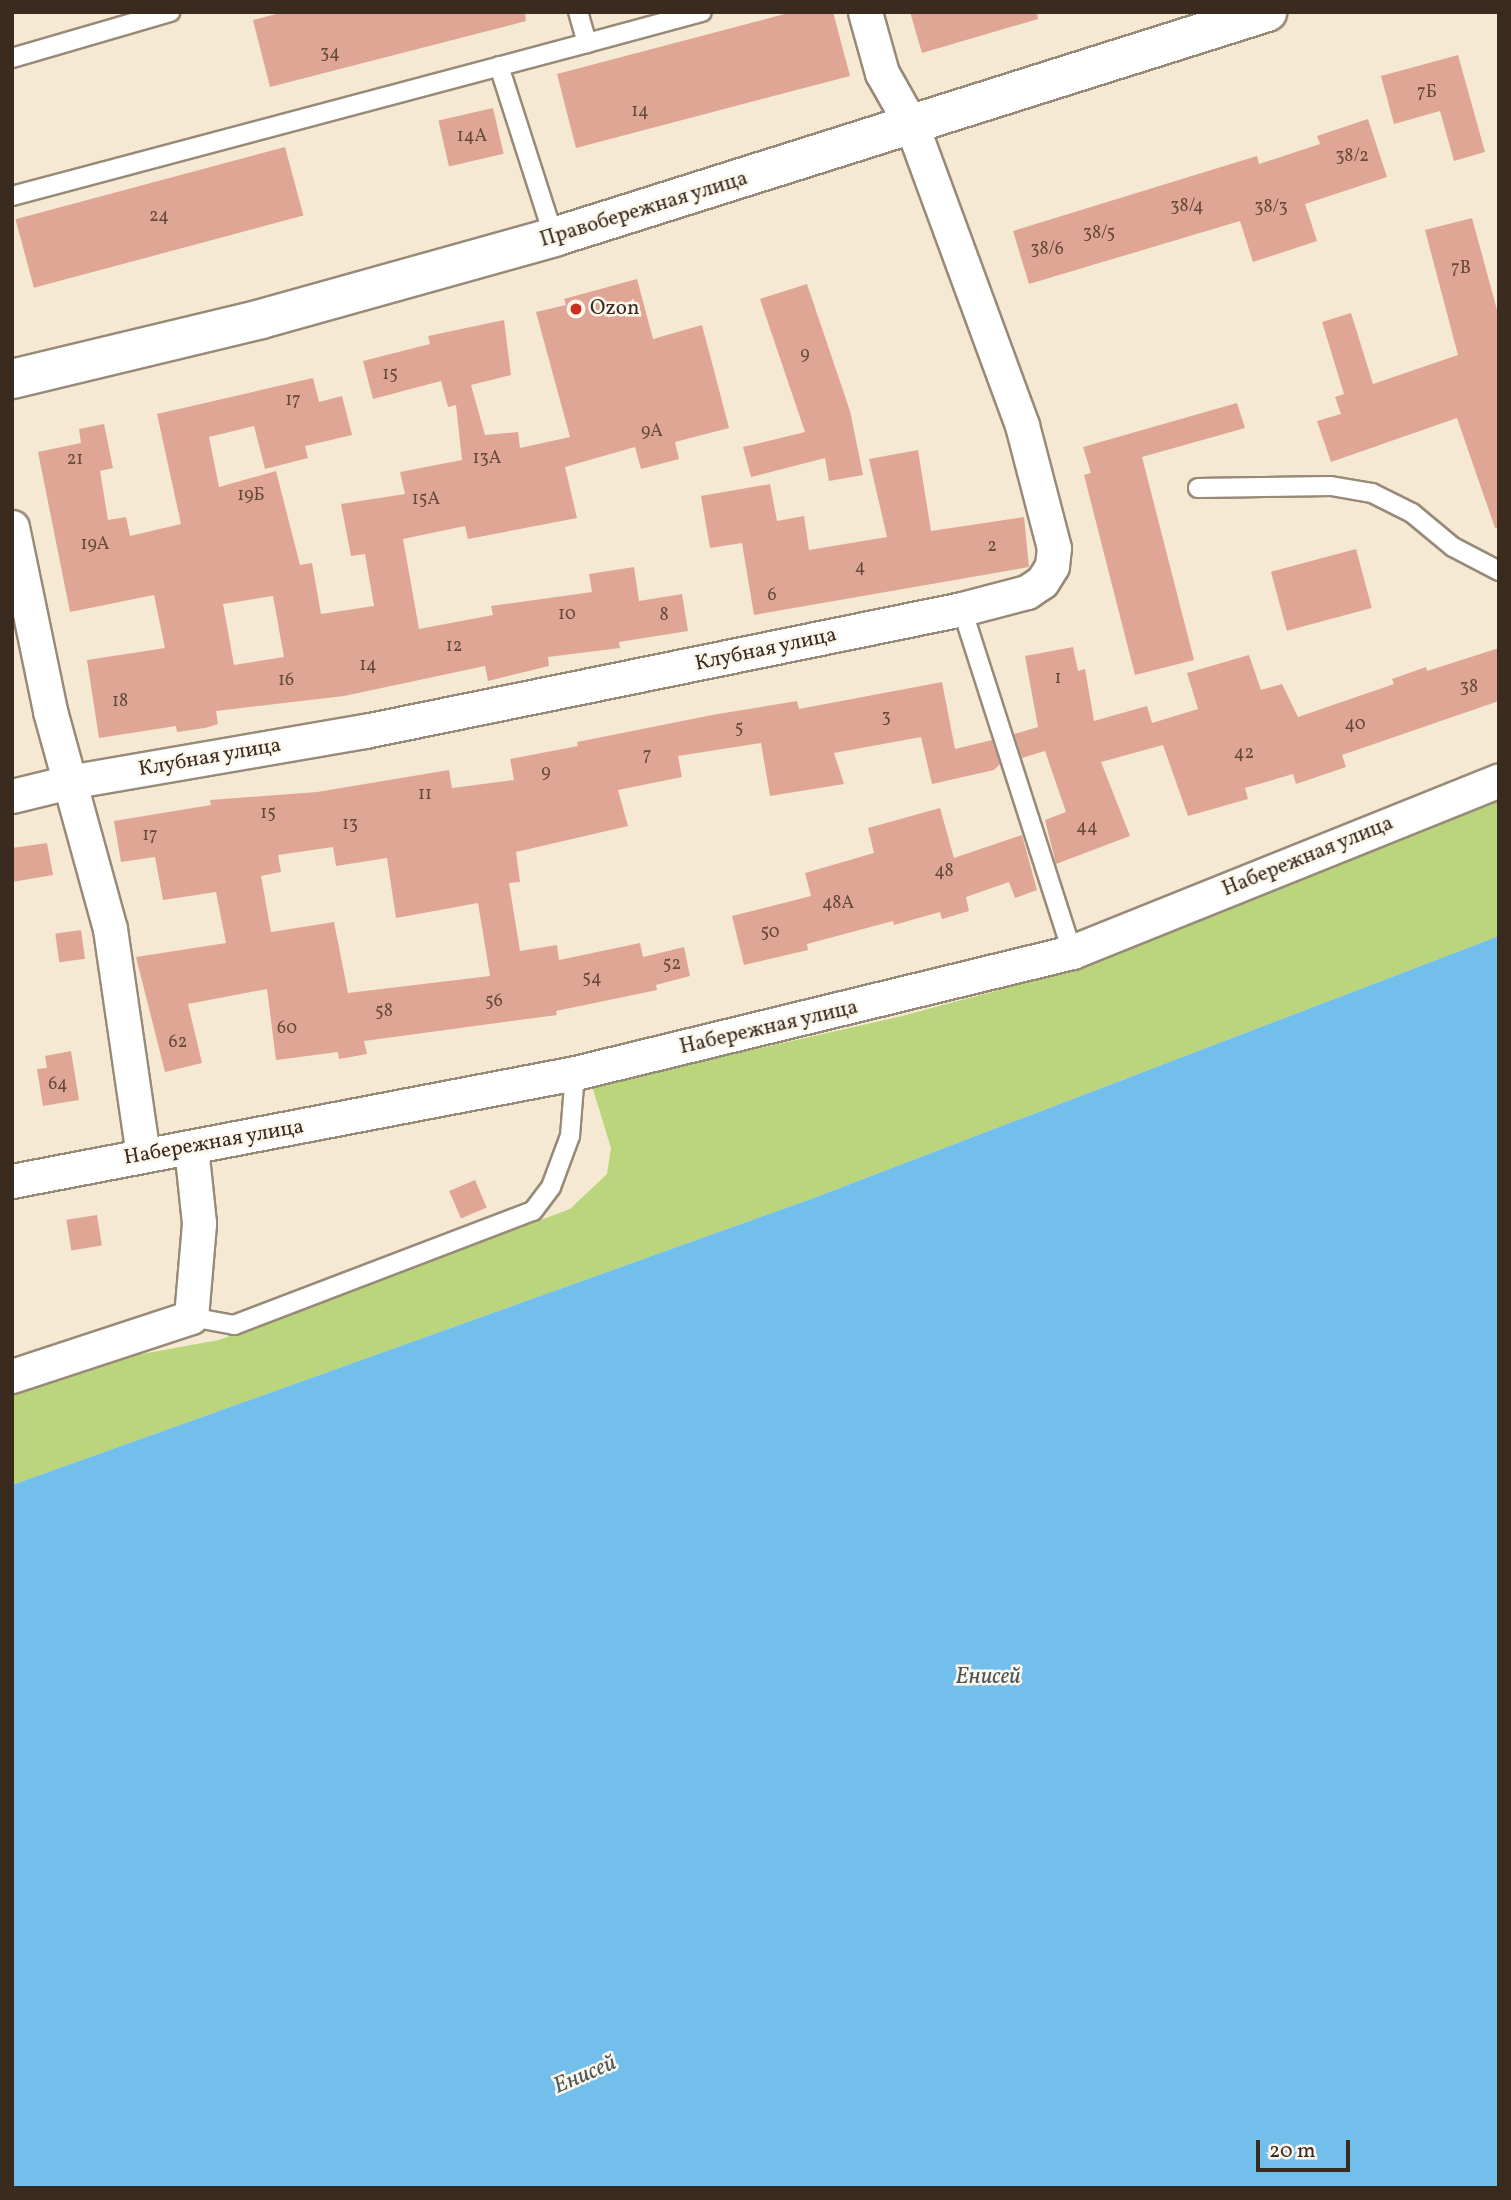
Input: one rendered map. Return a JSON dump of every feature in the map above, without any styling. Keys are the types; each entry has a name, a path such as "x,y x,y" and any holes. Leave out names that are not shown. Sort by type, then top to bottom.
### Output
{"street":[{"name":"Клубная улица","path":"12,796 69,782 365,731 962,610 1027,592 1052,566 1054,548 1022,425 912,126 882,73 865,12"},
{"name":"Правобережная улица","path":"12,379 261,319 554,237 912,126 1247,15"},
{"path":"12,527 69,782 110,929 143,1154"},
{"name":"Набережная улица","path":"12,1181 575,1073 1072,953 1499,780"},
{"path":"12,1377 191,1317 199,1223 191,1147"}],"lane":[{"path":"12,58 170,12"},
{"path":"578,12 587,43"},
{"path":"12,195 702,12"},
{"path":"499,66 554,237"},
{"path":"1198,488 1331,486 1372,493 1412,513 1453,547 1499,571"},
{"path":"962,610 1072,953"},
{"path":"191,1317 234,1325 533,1211 551,1187 570,1136 575,1073"}],"green space":[{"path":"1499,800 1499,936 811,1199 12,1485 12,1395 114,1359 219,1340 570,1209 607,1174 611,1148 592,1086 898,1017 1063,973"}],"water":[{"name":"Енисей","path":"1499,936 1499,2188 12,2188 12,1485 811,1199"}],"building":[{"path":"284,12 525,12 526,21 270,87 253,20"},
{"path":"792,12 833,12 850,76 576,148 557,74"},
{"path":"910,12 1037,12 1038,19 922,53"},
{"path":"1458,55 1485,152 1454,161 1440,111 1394,124 1381,76"},
{"path":"493,108 504,154 449,166 438,121"},
{"path":"1368,119 1387,177 1305,204 1317,241 1253,262 1240,221 1029,284 1013,231 1257,156 1259,164 1320,144 1317,136"},
{"path":"285,147 303,216 34,288 16,219"},
{"path":"1472,218 1499,317 1499,527 1495,528 1457,418 1331,462 1317,421 1341,414 1335,397 1344,394 1322,322 1351,313 1373,384 1458,355 1425,230"},
{"path":"637,279 653,339 702,325 729,428 675,442 679,459 641,469 635,447 565,467 577,518 468,539 465,526 403,539 419,629 493,615 491,606 592,592 589,574 634,567 639,601 682,594 688,631 619,642 620,648 548,657 549,666 488,681 485,666 344,696 216,711 218,724 205,728 177,732 176,726 99,738 87,660 165,648 154,595 70,612 38,452 81,443 79,429 104,424 113,468 100,471 108,520 126,517 130,536 181,524 157,414 313,378 319,402 342,396 352,435 305,446 308,458 265,469 254,426 209,437 219,487 276,471 300,565 312,563 321,614 374,606 365,554 351,556 341,504 405,494 400,472 462,460 456,405 448,407 441,381 373,399 363,361 430,344 428,336 504,320 511,375 471,385 485,435 518,432 520,448 570,437 536,312 566,305 564,299","holes":["273,596 284,657 234,665 223,604"]},
{"path":"807,284 850,411 863,475 829,481 825,458 751,477 743,447 805,432 760,299"},
{"path":"1237,403 1245,428 1142,457 1194,660 1135,675 1084,475 1091,473 1083,447"},
{"path":"918,450 931,531 1024,517 1029,567 754,615 742,543 710,548 701,496 770,484 777,521 804,516 809,550 887,537 869,459"},
{"path":"1356,549 1372,608 1287,631 1271,572"},
{"path":"1073,647 1078,671 1085,669 1094,721 1147,706 1152,723 1198,709 1187,673 1249,655 1261,690 1282,684 1298,717 1394,684 1392,679 1426,667 1427,671 1499,648 1499,701 1342,755 1346,767 1296,784 1293,774 1245,788 1248,799 1188,816 1163,745 1101,762 1130,836 1056,864 1045,820 1066,812 1045,751 1022,758 1014,734 1038,727 1025,656"},
{"path":"942,682 955,749 992,740 1000,764 994,770 932,784 921,737 834,753 844,784 770,796 761,743 678,756 682,777 618,790 628,826 516,852 520,882 509,883 520,951 557,945 559,960 640,943 643,957 684,947 690,976 656,985 657,990 556,1011 557,1015 364,1041 367,1054 339,1059 338,1052 276,1060 267,989 188,1004 202,1063 165,1072 136,957 226,943 216,892 163,900 155,857 121,862 114,821 211,805 210,800 317,792 449,770 452,788 514,780 510,759 578,746 577,742 797,701 799,709","holes":["333,847 336,866 387,858 396,918 478,903 490,976 348,993 334,922 271,932 261,876 281,872 278,855"]},
{"path":"940,808 954,858 1022,835 1037,890 1015,898 1009,882 966,897 969,911 942,919 940,912 894,925 893,921 807,944 808,950 744,965 732,916 811,896 805,873 874,853 868,828"},
{"path":"47,843 53,875 12,882 12,848"},
{"path":"81,930 85,959 59,962 55,934"},
{"path":"71,1051 79,1100 43,1106 37,1069 47,1068 45,1056"},
{"path":"475,1180 487,1208 461,1219 449,1191"},
{"path":"97,1215 102,1246 71,1250 66,1220"}],"place":[{"name":"Ozon","path":"576,309"}]}
